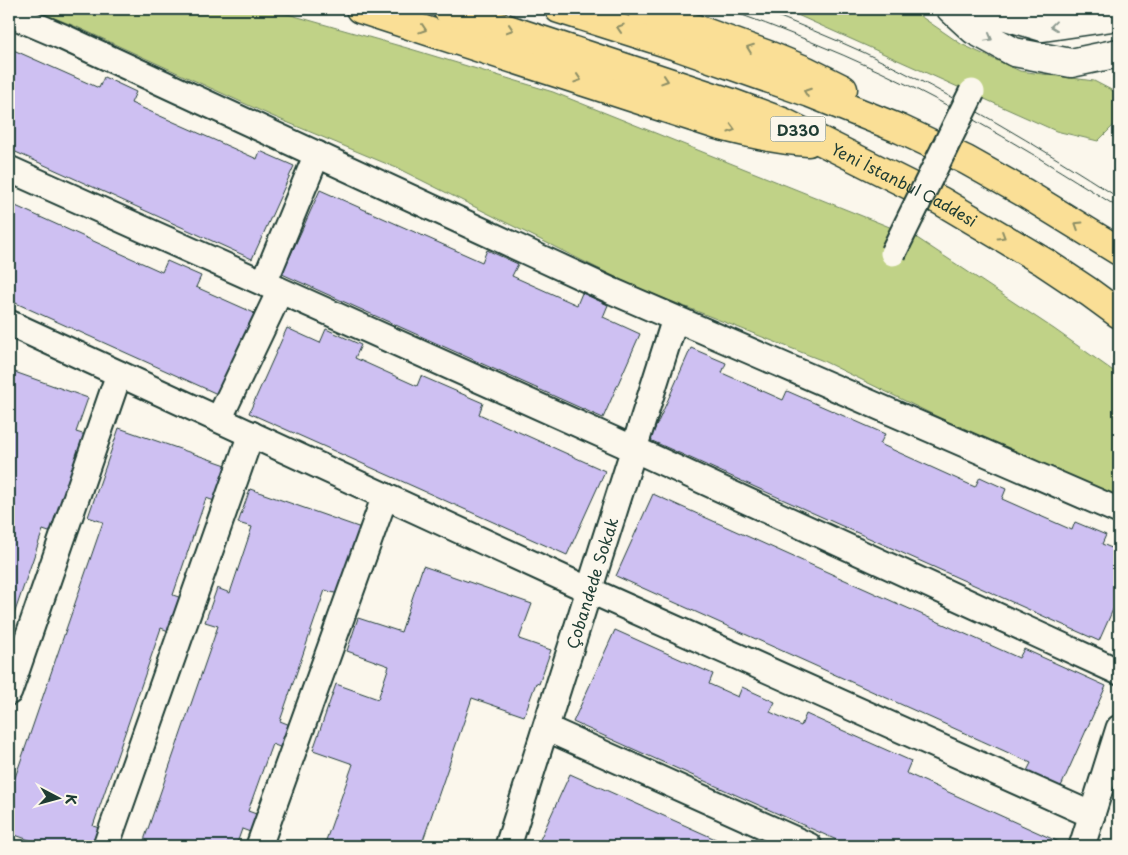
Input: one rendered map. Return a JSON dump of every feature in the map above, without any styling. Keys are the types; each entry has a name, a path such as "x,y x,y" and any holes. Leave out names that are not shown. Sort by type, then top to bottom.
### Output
{"highway":[{"path":"360,9 754,135 792,141 826,142"},
{"name":"Yeni İstanbul Caddesi","path":"448,9 732,103 783,122 940,201 995,232 1044,262 1119,314"},
{"name":"D330","path":"559,9 688,50 810,93 900,128 966,160 1023,192 1119,251"},
{"path":"641,9 722,37 807,71 850,93 900,128"}],"street":[{"path":"951,9 974,30 1014,52 1071,63 1119,53"},
{"path":"991,9 999,14 1043,27 1119,16"},
{"path":"9,14 612,291 1119,511"},
{"path":"893,253 972,92"},
{"path":"219,420 272,287 317,154"},
{"path":"9,168 634,449 1119,672"},
{"name":"Çobandede Sokak","path":"508,846 675,319"},
{"path":"9,323 589,590 1092,815"},
{"path":"9,692 120,374"},
{"path":"106,846 250,434"},
{"path":"259,846 385,496"},
{"path":"546,728 809,846"},
{"path":"1082,846 1119,728"}],"green space":[{"path":"32,9 270,9 553,92 917,238 1054,329 1119,375 1119,500 1053,473 821,360 635,287 399,169 272,116 77,27"},
{"path":"784,9 910,9 961,44 1020,71 1094,81 1119,94 1119,120 1098,141 1056,131"}],"building":[{"path":"9,48 99,88 104,77 136,92 131,103 257,159 260,151 294,166 252,259 9,149"},
{"path":"320,190 482,262 487,250 518,264 512,276 577,305 582,293 608,305 603,317 640,334 603,418 282,274"},
{"path":"9,203 162,272 167,261 201,276 196,287 261,316 224,397 9,300"},
{"path":"287,328 320,343 326,329 361,345 355,358 417,386 421,376 483,403 479,414 605,471 567,555 249,413"},
{"path":"691,348 726,363 722,373 783,400 787,391 885,434 880,444 975,487 980,477 1006,489 1002,499 1072,530 1075,522 1106,535 1102,544 1119,551 1119,596 1099,641 650,440"},
{"path":"9,370 88,398 76,432 89,436 55,534 43,530 9,629"},
{"path":"119,428 232,467 220,503 206,498 173,595 187,600 176,634 161,628 93,826 105,830 100,846 47,846 9,833 9,795 103,522 88,517"},
{"path":"250,489 364,529 341,595 325,590 280,721 290,725 282,748 272,744 248,811 259,815 253,833 242,829 236,846 142,846 218,626 205,622 217,588 230,593 252,527 238,523"},
{"path":"653,494 1019,658 1024,649 1106,686 1059,791 1025,775 1031,763 616,576"},
{"path":"423,566 532,604 519,639 551,650 539,684 536,683 524,716 472,698 421,846 324,846 353,764 313,750 336,684 378,699 389,666 347,651 358,618 401,632"},
{"path":"615,630 713,674 709,684 738,697 742,687 775,702 770,712 801,726 806,714 911,761 906,773 1059,842 1057,846 850,846 573,722"},
{"path":"570,774 731,846 537,846"}],"tram line":[{"path":"726,9 824,47 912,87 1002,136 1119,208"},
{"path":"760,9 826,36 898,69 1026,140 1119,198"}]}
